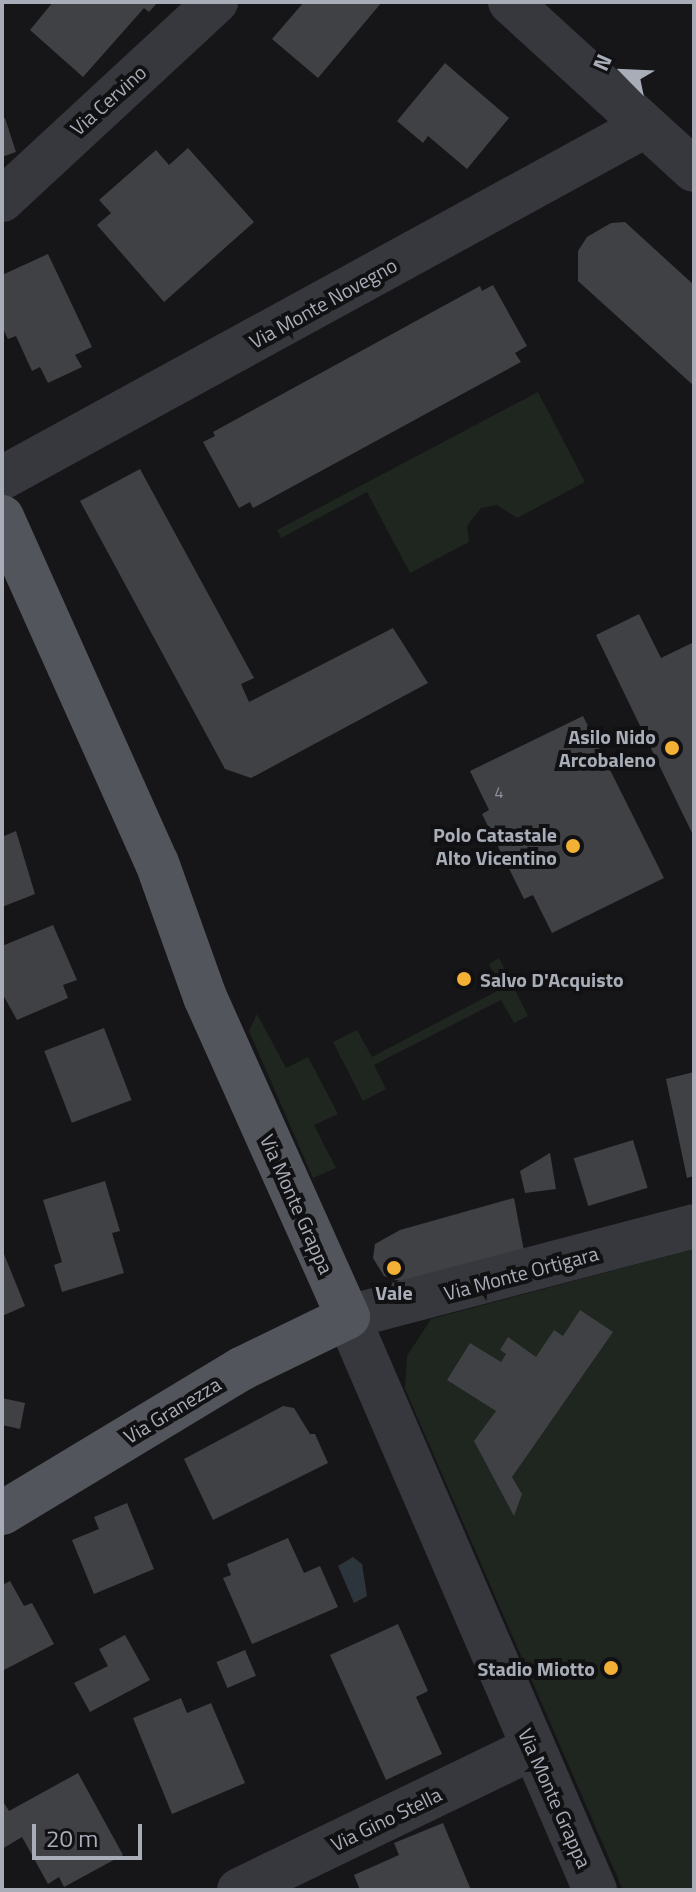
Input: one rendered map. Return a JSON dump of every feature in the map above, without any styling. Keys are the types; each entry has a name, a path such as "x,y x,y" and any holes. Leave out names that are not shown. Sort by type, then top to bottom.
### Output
{"main road":[{"name":"Via Monte Grappa","path":"2,517 157,863 205,997 348,1317"},
{"name":"Via Granezza","path":"2,1513 241,1369 348,1317"}],"street":[{"name":"Via Cervino","path":"2,200 216,2"},
{"path":"531,8 643,127 694,170"},
{"name":"Via Monte Novegno","path":"2,478 643,127"},
{"name":"Via Monte Ortigara","path":"348,1317 694,1226"},
{"name":"Via Monte Grappa","path":"348,1317 595,1890"},
{"name":"Via Gino Stella","path":"239,1890 533,1748"}],"shaded area":[{"path":"538,392 585,482 517,518 497,505 481,508 467,526 469,542 410,573 367,492 281,538 277,530"},
{"path":"499,958 528,1016 514,1023 501,1000 374,1065 386,1089 363,1101 333,1042 357,1030 372,1057 501,989 489,964"},
{"path":"257,1014 286,1068 308,1057 338,1114 314,1125 336,1168 313,1178 249,1031"},
{"name":"Stadio Miotto","path":"694,1249 694,1890 623,1890 405,1389 407,1356 431,1319"},
{"path":"353,1557 362,1564 367,1596 354,1603 338,1566"}],"building":[{"path":"53,2 158,2 149,12 144,8 83,77 30,30"},
{"path":"304,2 382,2 318,78 272,39"},
{"path":"445,63 509,118 467,169 428,136 423,143 397,121"},
{"path":"5,118 16,152 2,157 2,119"},
{"path":"188,148 254,222 164,302 97,225 111,213 99,200 156,150 169,165"},
{"path":"625,222 694,285 694,386 578,281 578,251 587,237 611,223"},
{"path":"48,254 92,347 75,355 82,367 48,383 40,367 32,371 16,336 8,339 2,327 2,275"},
{"path":"493,285 527,346 515,353 521,362 253,508 250,502 239,508 203,442 215,436 213,432 480,286 482,291"},
{"path":"140,469 254,678 241,684 249,702 393,628 428,683 251,778 225,769 80,501"},
{"name":"Asilo Nido Arcobaleno","path":"639,614 661,658 692,643 694,647 694,837 596,635"},
{"name":"Polo Catastale Alto Vicentino","path":"583,716 664,878 552,933 533,895 524,899 482,814 489,810 470,771"},
{"path":"16,831 35,894 2,907 2,837"},
{"path":"53,925 77,980 63,985 68,998 17,1020 2,993 2,946"},
{"path":"104,1028 132,1100 72,1123 44,1051"},
{"path":"694,1072 694,1176 687,1178 666,1079"},
{"path":"633,1140 648,1188 588,1206 574,1158"},
{"path":"550,1153 556,1189 525,1193 520,1171"},
{"path":"105,1181 120,1231 112,1233 124,1273 62,1292 54,1265 62,1262 43,1200"},
{"path":"514,1198 524,1251 403,1282 384,1276 373,1258 375,1244 400,1230"},
{"path":"2,1249 25,1306 2,1316"},
{"path":"580,1310 613,1332 512,1477 522,1494 514,1516 474,1441 496,1411 447,1380 470,1343 501,1362 506,1354 500,1350 508,1337 536,1357 554,1330 563,1336"},
{"path":"2,1398 25,1403 20,1429 2,1425"},
{"path":"283,1406 294,1408 310,1434 315,1434 328,1463 213,1520 184,1459"},
{"path":"127,1503 154,1569 94,1594 72,1540 99,1529 94,1517"},
{"path":"288,1538 304,1573 320,1566 338,1607 252,1644 223,1578 231,1575 227,1564"},
{"path":"10,1581 24,1606 32,1603 54,1644 2,1671 2,1585"},
{"path":"398,1624 428,1691 416,1697 442,1754 386,1780 330,1655"},
{"path":"125,1635 150,1680 90,1712 74,1683 108,1666 99,1649"},
{"path":"245,1650 256,1676 227,1688 216,1662"},
{"path":"181,1698 187,1713 211,1703 245,1783 172,1814 133,1718"},
{"path":"78,1773 123,1855 64,1887 59,1877 48,1884 22,1837 2,1849 2,1800 9,1811"},
{"path":"443,1823 471,1890 360,1890 354,1875 399,1855 394,1843"}],"place":[{"name":"Asilo Nido Arcobaleno","path":"672,748"},
{"name":"Polo Catastale Alto Vicentino","path":"573,846"},
{"name":"Salvo D'Acquisto","path":"464,979"},
{"name":"Vale","path":"394,1268"},
{"name":"Stadio Miotto","path":"611,1668"}]}
